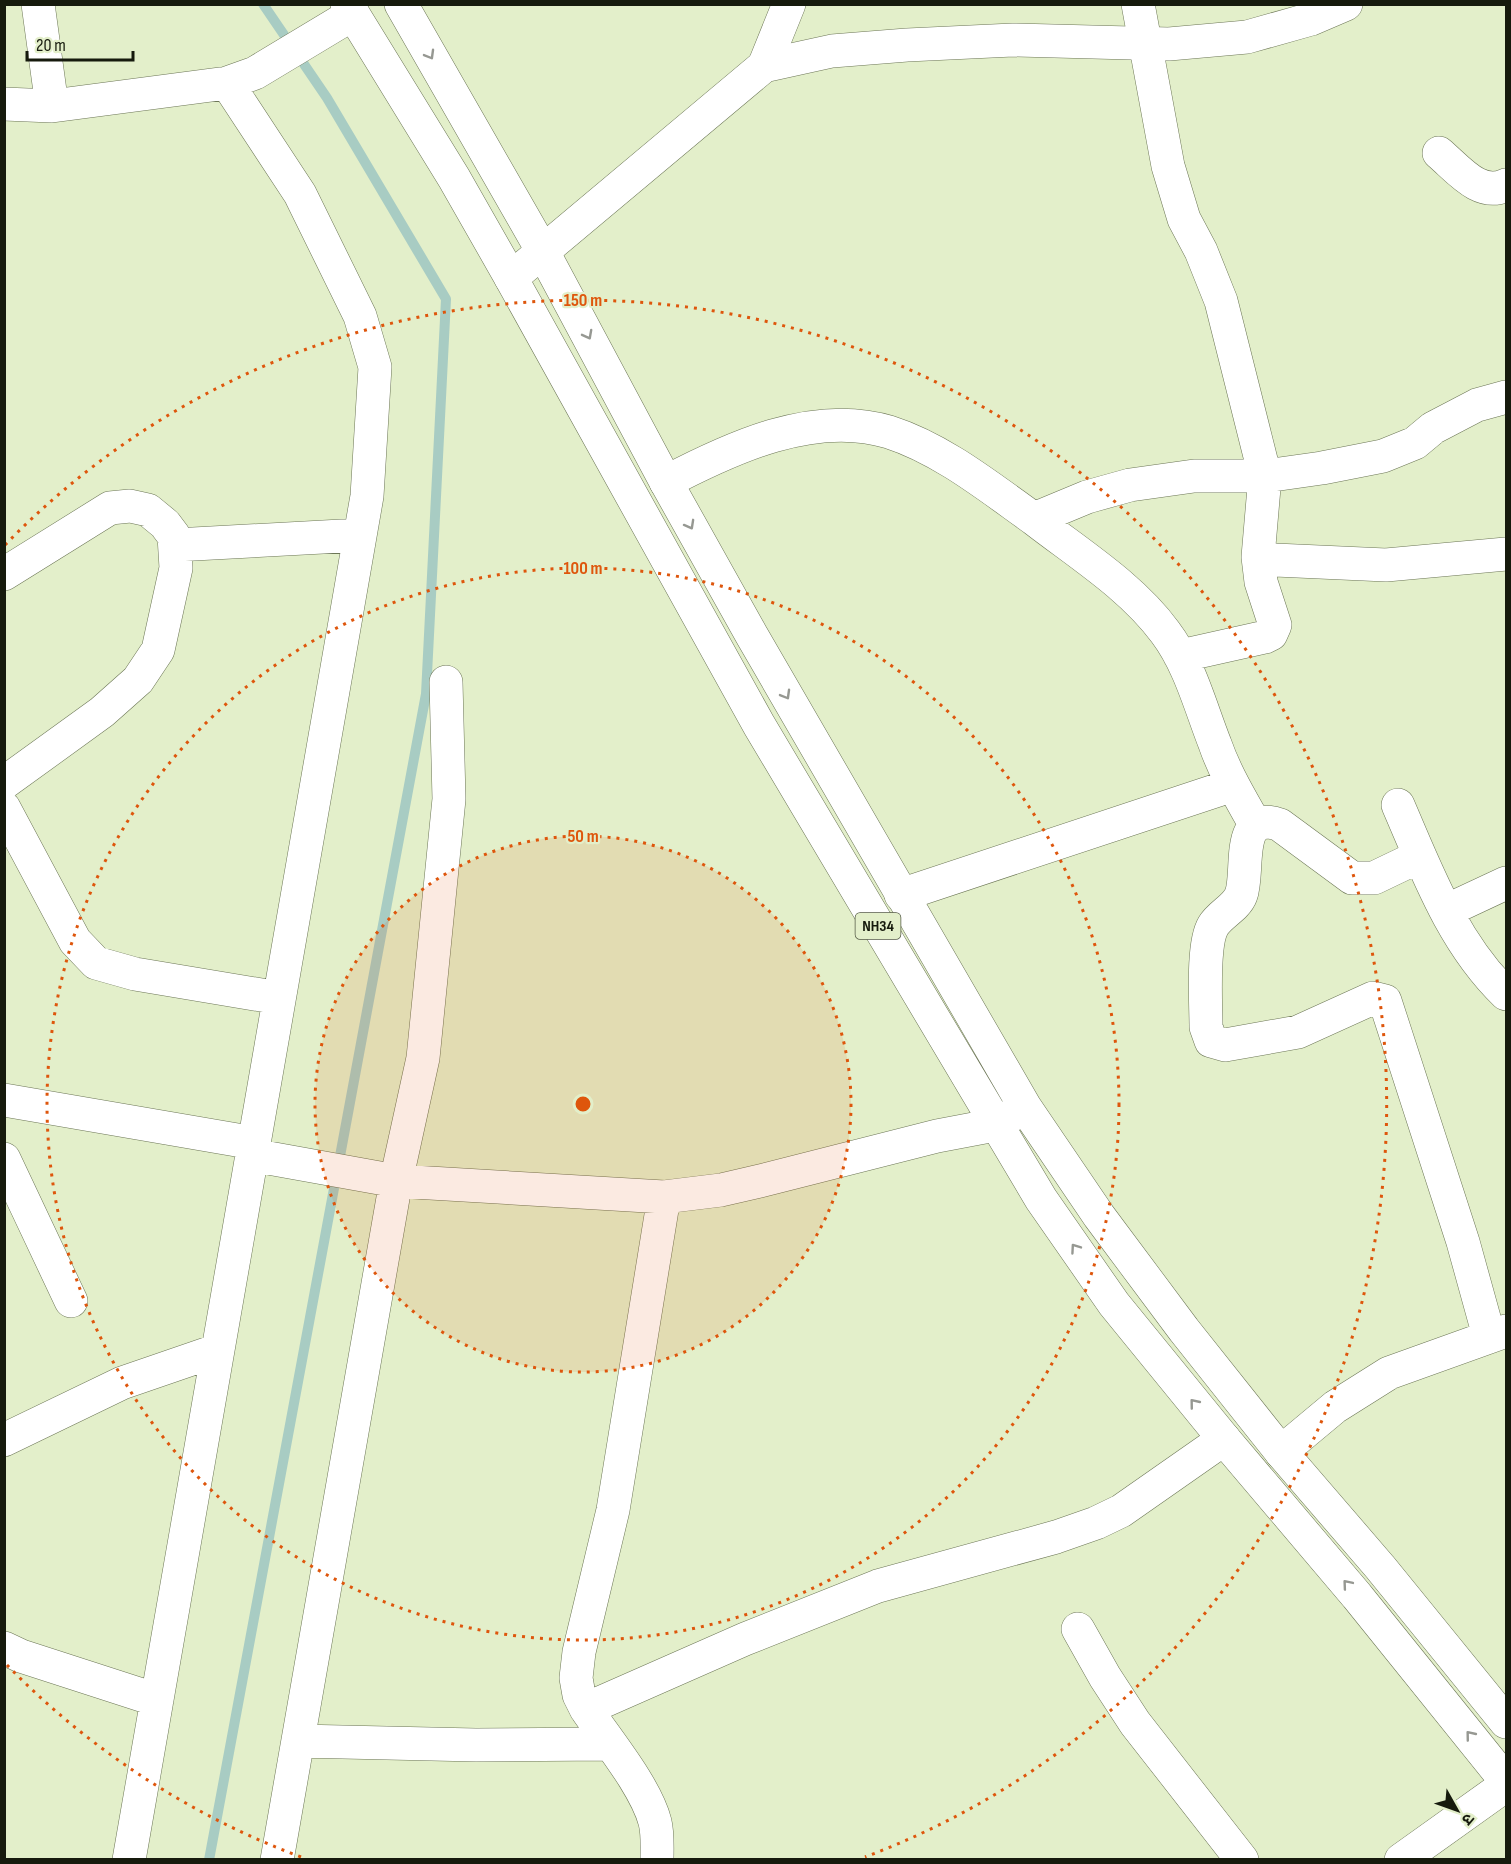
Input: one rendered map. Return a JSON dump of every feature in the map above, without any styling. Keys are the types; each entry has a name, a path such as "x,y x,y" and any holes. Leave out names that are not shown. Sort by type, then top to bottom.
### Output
{"main road":[{"path":"38,4 52,106"},
{"name":"NH34","path":"401,4 542,250 666,482 901,895 1025,1107 1099,1216 1184,1330 1281,1452 1506,1722"},
{"path":"764,66 789,4"},
{"path":"1138,4 1170,175 1184,219 1221,301 1265,476 1258,557 1261,582 1275,625 1271,634 1180,656"},
{"path":"511,278 764,66 832,51 907,45 1013,40 1169,44 1247,37 1311,19 1346,4"},
{"path":"4,104 52,106 241,78 313,38 350,9"},
{"name":"NH34","path":"350,9 454,178 759,725 1041,1199 1114,1304 1506,1781"},
{"path":"129,1860 218,1350 258,1152 279,998 367,496 375,367 360,316 241,78"},
{"path":"1439,153 1474,183 1492,189 1506,185"},
{"path":"1034,519 1087,496 1130,485 1194,476 1265,476 1322,468 1400,450 1477,405 1506,397"},
{"path":"666,482 710,459 778,435 812,428 841,426 888,432 918,444 954,463 1034,519 1129,592 1166,633 1189,672 1216,747 1233,785 1256,826"},
{"path":"4,574 110,508 130,506 148,510 174,536 176,568 158,650 138,680 102,712 4,783"},
{"path":"175,545 360,536"},
{"path":"1258,557 1275,560 1386,565 1506,554"},
{"path":"277,1860 389,1179 423,1058 449,799 446,682"},
{"path":"901,895 1233,785"},
{"path":"1398,806 1446,911 1466,946 1490,979 1506,994"},
{"path":"4,808 75,941 96,963 135,974 279,998"},
{"path":"1281,1452 1335,1407 1389,1373 1498,1334 1463,1242 1385,1001 1372,998 1286,1035 1225,1045 1211,1041 1208,1035 1206,1003 1209,936 1216,921 1241,896 1245,875 1245,845 1249,833 1256,826 1271,822 1280,825 1352,878 1374,878 1420,856"},
{"path":"1446,911 1506,883"},
{"path":"4,1100 389,1179 664,1197 721,1190 937,1136 995,1125 1025,1107"},
{"path":"4,1159 71,1300"},
{"path":"657,1860 656,1825 651,1810 643,1793 586,1709 579,1695 576,1678 579,1652 613,1510 664,1197"},
{"path":"4,1440 122,1383 218,1350"},
{"path":"586,1709 745,1639 878,1586 1056,1537 1096,1523 1121,1511 1224,1439"},
{"path":"1078,1629 1105,1677 1135,1723 1242,1860"},
{"path":"4,1648 21,1656 157,1700"},
{"path":"298,1740 476,1745 610,1744"},
{"path":"1401,1860 1506,1785"}],"waterway":[{"path":"209,1860 426,694 446,299 327,98 263,4"}]}
